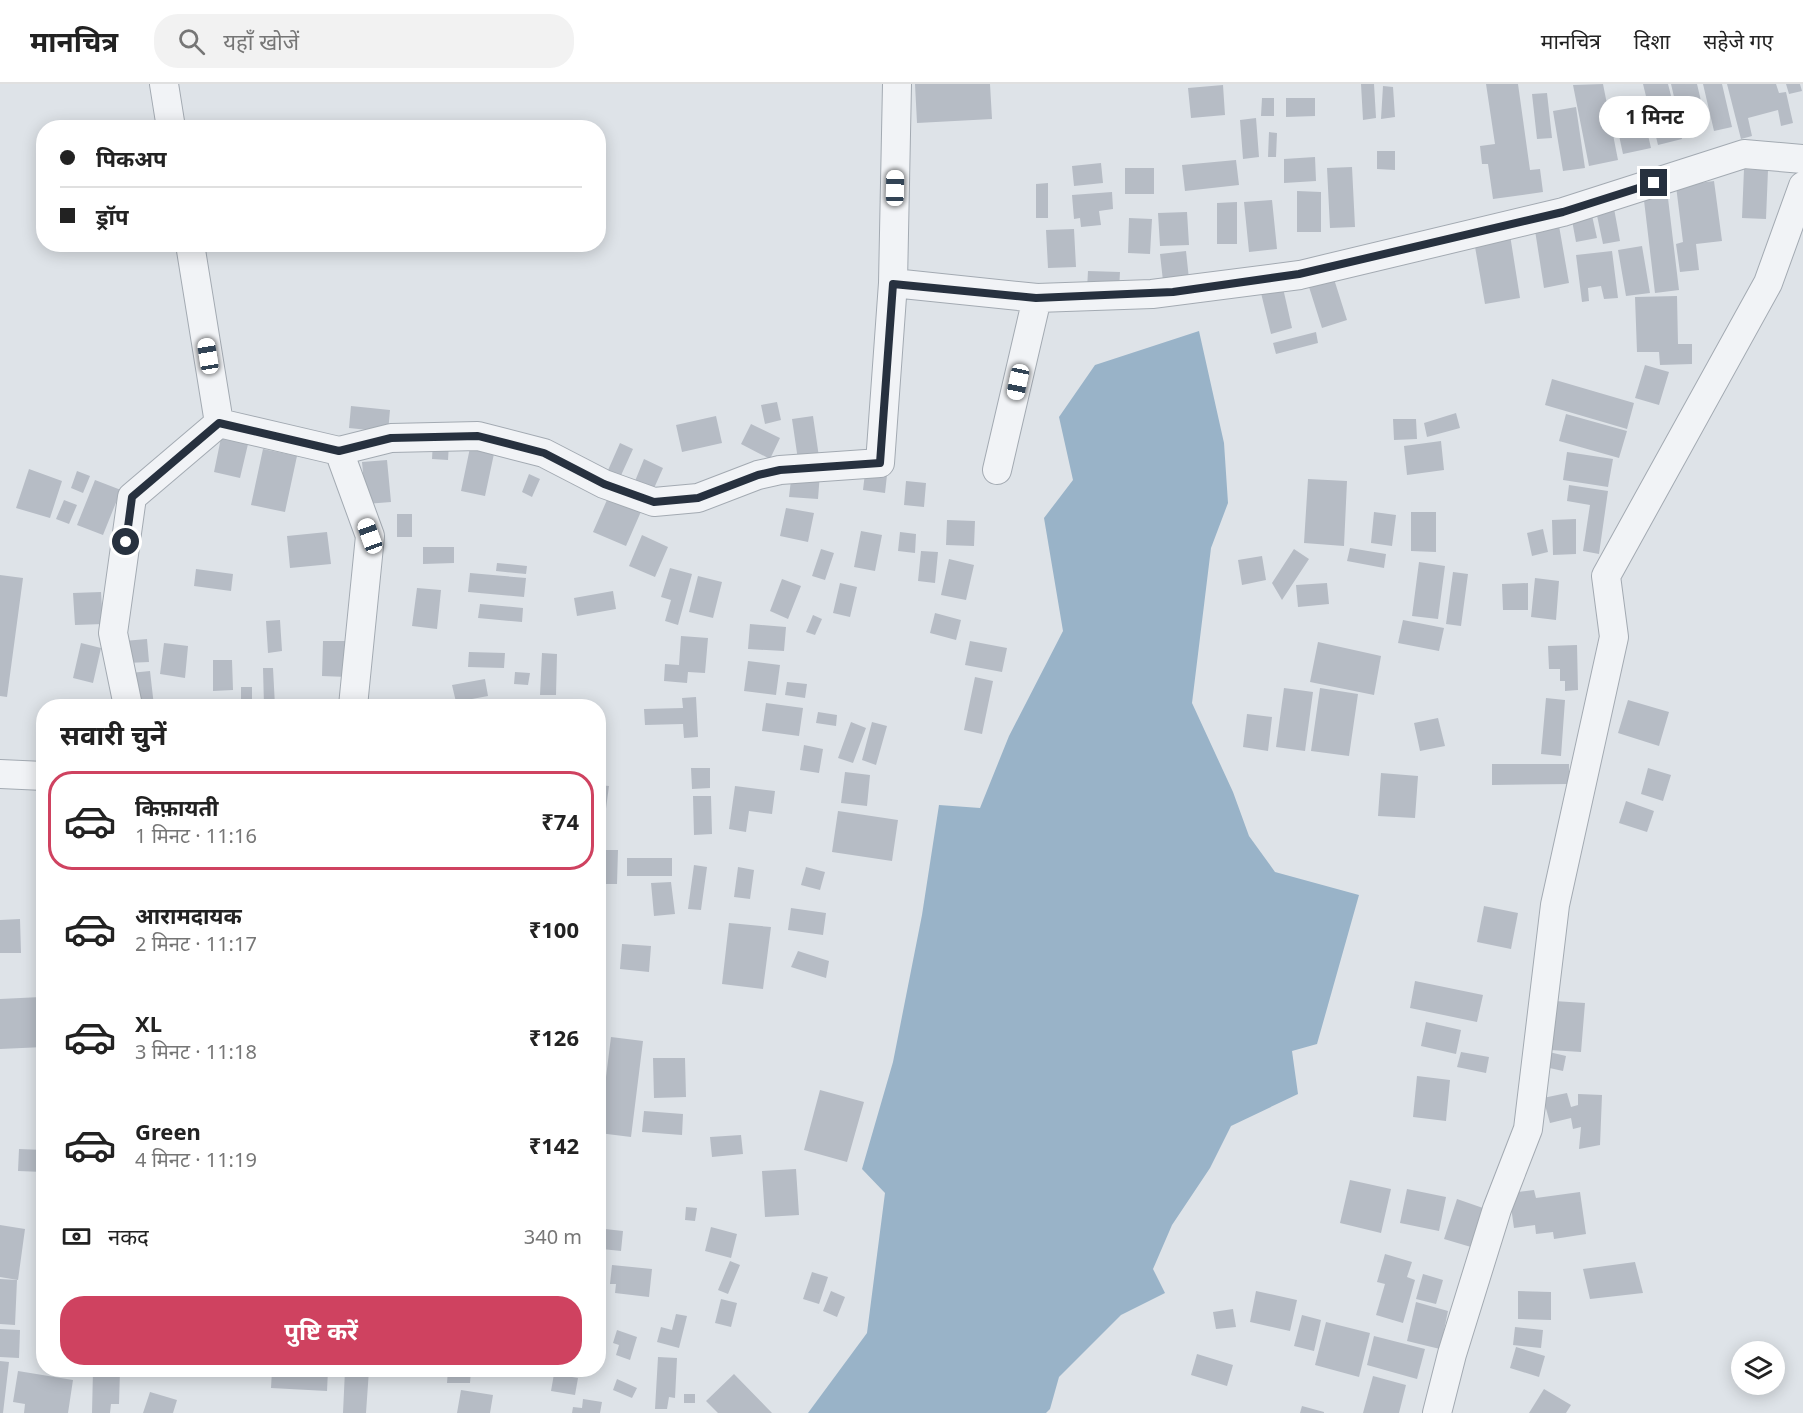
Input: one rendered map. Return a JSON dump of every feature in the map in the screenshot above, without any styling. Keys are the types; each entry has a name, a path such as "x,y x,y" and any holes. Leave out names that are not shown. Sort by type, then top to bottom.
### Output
{"street":[{"path":"164,84 170,120"},
{"path":"219,423 339,451 391,438 478,436 544,453 604,484 654,502 698,498 758,475 780,470 880,463 893,284 897,84"},
{"path":"893,284 1036,298 1152,294 1299,274 1563,212 1744,154 1803,159"},
{"path":"1437,1413 1452,1354 1497,1209 1528,1129 1555,905 1614,637 1606,576 1768,283 1803,186"},
{"path":"191,252 219,423"},
{"path":"997,470 1036,298"},
{"path":"127,699 113,633 132,497 219,423"},
{"path":"339,451 370,536 353,699"},
{"path":"0,774 36,776"}],"water":[{"path":"1199,331 1224,443 1228,503 1211,548 1192,703 1233,792 1249,836 1275,872 1359,895 1317,1044 1292,1051 1298,1094 1231,1126 1210,1168 1172,1225 1153,1269 1165,1293 1121,1315 1059,1377 1050,1409 1046,1413 808,1413 867,1333 885,1193 862,1169 893,1062 922,915 939,805 980,808 1009,736 1063,631 1044,518 1073,480 1059,417 1095,365"}],"building":[{"path":"915,84 990,84 992,119 917,123"},
{"path":"1361,84 1374,84 1376,118 1363,120"},
{"path":"1486,84 1518,84 1530,170 1540,169 1543,192 1493,199 1488,164 1482,164 1480,146 1495,144"},
{"path":"1603,84 1618,160 1589,166 1573,85"},
{"path":"1643,84 1668,84 1682,139 1658,145"},
{"path":"1671,84 1697,84 1706,122 1681,127"},
{"path":"1703,84 1722,84 1732,127 1714,131"},
{"path":"1727,84 1776,84 1779,93 1786,92 1793,123 1781,126 1778,110 1748,118 1752,136 1741,139"},
{"path":"1786,84 1800,84 1802,91 1789,94"},
{"path":"1223,85 1225,115 1191,118 1188,88"},
{"path":"1383,86 1393,87 1395,117 1381,119"},
{"path":"1547,93 1552,138 1537,139 1532,94"},
{"path":"1639,96 1651,148 1623,154 1612,103"},
{"path":"1262,98 1274,98 1274,116 1261,116"},
{"path":"1286,98 1315,98 1315,116 1286,117"},
{"path":"1576,107 1585,168 1563,171 1553,111"},
{"path":"1256,118 1259,157 1243,159 1240,120"},
{"path":"1269,132 1277,133 1276,157 1268,157"},
{"path":"1377,151 1395,151 1395,170 1377,169"},
{"path":"1315,157 1316,181 1284,183 1284,159"},
{"path":"1236,160 1239,185 1185,191 1182,165"},
{"path":"1101,163 1103,183 1074,186 1072,166"},
{"path":"1352,167 1355,227 1330,228 1327,168"},
{"path":"1125,168 1154,168 1154,194 1125,194"},
{"path":"1744,169 1768,170 1766,219 1742,218"},
{"path":"1714,181 1722,241 1696,244 1699,270 1680,272 1676,244 1683,242 1676,186"},
{"path":"1048,183 1048,218 1036,218 1036,184"},
{"path":"1667,190 1679,290 1655,293 1643,192"},
{"path":"1297,191 1321,192 1321,232 1297,232"},
{"path":"1112,192 1113,209 1099,211 1101,225 1081,227 1080,218 1074,219 1072,195"},
{"path":"1272,200 1277,249 1249,252 1244,202"},
{"path":"1237,202 1237,244 1217,244 1217,203"},
{"path":"1613,203 1620,241 1603,244 1595,206"},
{"path":"1591,211 1597,238 1576,242 1571,215"},
{"path":"1187,212 1189,245 1160,246 1158,213"},
{"path":"1129,218 1152,219 1150,254 1128,253"},
{"path":"1558,220 1569,283 1544,288 1534,224"},
{"path":"1074,229 1076,267 1048,268 1046,230"},
{"path":"1510,235 1520,298 1485,304 1474,241"},
{"path":"1642,246 1650,293 1626,296 1618,250"},
{"path":"1186,251 1189,279 1163,281 1160,254"},
{"path":"1612,251 1618,298 1604,299 1601,286 1588,288 1589,301 1582,302 1576,255"},
{"path":"1088,271 1120,272 1119,290 1087,289"},
{"path":"1334,279 1347,320 1322,328 1309,287"},
{"path":"1283,288 1292,328 1271,334 1261,293"},
{"path":"1677,296 1678,344 1692,344 1692,364 1660,365 1659,352 1637,352 1635,297"},
{"path":"1316,332 1318,343 1276,354 1273,343"},
{"path":"1645,365 1669,372 1659,405 1635,398"},
{"path":"1552,379 1634,403 1627,429 1545,405"},
{"path":"777,402 781,420 765,424 761,405"},
{"path":"351,406 390,410 388,432 349,428"},
{"path":"1456,413 1460,428 1427,437 1424,423"},
{"path":"1566,414 1627,431 1619,458 1559,441"},
{"path":"716,416 722,443 682,452 676,425"},
{"path":"813,416 819,457 798,460 792,419"},
{"path":"1393,419 1416,419 1417,439 1394,440"},
{"path":"751,424 780,438 770,459 741,444"},
{"path":"221,438 248,444 240,478 214,472"},
{"path":"433,441 449,443 448,460 432,459"},
{"path":"1441,441 1444,470 1407,475 1404,446"},
{"path":"471,443 495,449 485,496 461,491"},
{"path":"620,443 633,449 618,482 605,477"},
{"path":"263,449 297,456 285,512 251,505"},
{"path":"1567,452 1613,459 1608,487 1563,480"},
{"path":"644,459 663,468 651,495 633,486"},
{"path":"387,460 391,502 366,504 362,462"},
{"path":"29,469 62,481 50,518 16,508"},
{"path":"77,471 90,476 83,493 71,488"},
{"path":"792,471 820,473 818,499 789,497"},
{"path":"865,473 887,475 885,493 863,490"},
{"path":"529,474 540,479 532,497 522,492"},
{"path":"1308,479 1347,481 1344,546 1304,543"},
{"path":"95,480 121,490 103,535 77,525"},
{"path":"906,481 926,483 924,507 904,505"},
{"path":"1569,485 1608,491 1599,554 1583,551 1590,505 1567,501"},
{"path":"610,493 643,507 626,546 593,532"},
{"path":"64,500 77,505 69,524 56,519"},
{"path":"786,508 814,513 808,542 780,536"},
{"path":"1374,512 1396,515 1392,546 1371,543"},
{"path":"1411,512 1436,512 1436,552 1411,551"},
{"path":"397,514 412,514 412,537 397,537"},
{"path":"1576,519 1576,554 1553,555 1552,520"},
{"path":"947,520 975,521 974,546 946,545"},
{"path":"1543,529 1548,552 1532,556 1527,533"},
{"path":"861,531 882,535 875,571 854,567"},
{"path":"327,532 331,564 290,568 287,536"},
{"path":"900,532 916,534 915,553 898,551"},
{"path":"642,535 668,547 655,577 629,566"},
{"path":"423,547 454,547 454,563 423,564"},
{"path":"1350,548 1386,554 1384,568 1347,561"},
{"path":"821,549 834,553 825,580 812,576"},
{"path":"1294,549 1309,559 1282,600 1272,583"},
{"path":"921,551 938,552 935,583 918,581"},
{"path":"1262,556 1266,580 1242,585 1238,560"},
{"path":"949,559 974,565 966,600 941,595"},
{"path":"1419,562 1445,566 1438,619 1412,616"},
{"path":"497,563 527,566 526,574 496,571"},
{"path":"670,568 692,574 678,625 665,621 671,600 661,597"},
{"path":"196,569 233,574 231,591 194,586"},
{"path":"1453,572 1468,574 1461,626 1446,624"},
{"path":"470,573 526,578 524,597 468,592"},
{"path":"0,575 23,578 7,697 0,696"},
{"path":"698,576 722,582 713,618 689,612"},
{"path":"1535,578 1559,581 1556,620 1531,617"},
{"path":"782,579 801,586 788,619 770,611"},
{"path":"840,583 857,587 850,617 833,613"},
{"path":"1327,583 1329,604 1298,607 1296,585"},
{"path":"1528,583 1528,610 1503,610 1502,584"},
{"path":"417,588 441,590 437,629 412,626"},
{"path":"613,591 616,609 577,616 574,598"},
{"path":"101,592 103,624 75,625 73,593"},
{"path":"480,604 523,608 522,622 478,618"},
{"path":"935,613 961,620 956,640 930,633"},
{"path":"813,615 822,619 815,635 806,632"},
{"path":"280,620 282,651 268,653 266,621"},
{"path":"1403,620 1444,628 1439,651 1398,643"},
{"path":"750,624 786,627 784,651 748,649"},
{"path":"681,636 708,638 705,673 688,672 687,683 664,681 665,664 679,665"},
{"path":"147,639 149,662 126,663 124,641"},
{"path":"323,641 348,641 347,677 322,676"},
{"path":"970,641 1007,648 1002,672 965,665"},
{"path":"1318,642 1381,656 1374,695 1310,682"},
{"path":"81,643 101,648 93,683 73,678"},
{"path":"164,643 188,646 185,678 160,674"},
{"path":"1577,645 1578,690 1565,691 1565,681 1560,681 1560,669 1549,669 1548,646"},
{"path":"469,652 505,653 504,668 468,667"},
{"path":"542,653 557,654 556,695 540,695"},
{"path":"213,660 232,660 233,690 213,691"},
{"path":"748,661 780,665 776,695 744,691"},
{"path":"263,668 273,668 275,699 264,699"},
{"path":"150,671 153,699 132,699 130,673"},
{"path":"515,672 530,673 528,685 514,684"},
{"path":"975,677 993,681 982,734 964,730"},
{"path":"485,679 488,696 455,699 452,685"},
{"path":"787,682 807,684 805,698 785,695"},
{"path":"241,687 252,687 252,699 241,699"},
{"path":"1284,688 1313,692 1305,751 1276,747"},
{"path":"1320,688 1358,694 1349,756 1311,751"},
{"path":"696,697 698,737 684,738 683,724 645,725 644,709 683,708 682,698"},
{"path":"1546,698 1565,700 1561,756 1541,754"},
{"path":"1628,700 1669,712 1659,746 1618,733"},
{"path":"766,703 803,708 799,736 762,731"},
{"path":"818,712 837,715 836,726 816,723"},
{"path":"1247,714 1272,717 1268,751 1243,747"},
{"path":"1438,718 1445,746 1420,751 1414,723"},
{"path":"851,722 866,728 853,763 838,758"},
{"path":"872,722 887,726 876,765 862,760"},
{"path":"804,745 823,749 819,773 800,770"},
{"path":"1492,764 1569,764 1569,784 1492,785"},
{"path":"691,768 710,768 710,788 692,789"},
{"path":"1648,768 1671,775 1663,801 1641,794"},
{"path":"845,772 870,775 867,806 841,803"},
{"path":"1381,773 1418,776 1415,818 1378,816"},
{"path":"606,786 609,786 606,808"},
{"path":"735,786 775,791 772,814 749,811 746,832 729,829"},
{"path":"693,796 711,796 712,834 694,835"},
{"path":"1626,801 1654,811 1647,832 1619,823"},
{"path":"838,811 898,820 892,861 832,852"},
{"path":"606,850 618,850 617,884 606,884"},
{"path":"627,858 672,858 672,876 627,876"},
{"path":"694,865 707,867 701,910 688,909"},
{"path":"738,867 754,870 750,899 734,897"},
{"path":"806,867 825,872 820,890 801,885"},
{"path":"671,882 675,914 654,916 651,883"},
{"path":"1484,906 1518,913 1511,949 1477,942"},
{"path":"791,908 826,913 823,935 788,930"},
{"path":"20,919 21,953 0,953 0,920"},
{"path":"729,923 771,927 763,989 722,984"},
{"path":"622,944 651,946 649,972 620,969"},
{"path":"798,951 829,961 826,978 791,967"},
{"path":"1415,981 1483,995 1477,1022 1410,1008"},
{"path":"36,997 36,1047 0,1049 0,999"},
{"path":"1554,1001 1585,1003 1581,1052 1550,1050"},
{"path":"1426,1022 1461,1030 1456,1054 1421,1046"},
{"path":"611,1037 643,1041 631,1137 606,1134 606,1077"},
{"path":"1461,1052 1489,1057 1486,1073 1457,1067"},
{"path":"1549,1052 1566,1056 1563,1071 1545,1067"},
{"path":"653,1058 685,1058 686,1097 654,1098"},
{"path":"1417,1076 1450,1080 1446,1121 1413,1117"},
{"path":"820,1090 864,1102 847,1162 804,1150"},
{"path":"1567,1093 1571,1107 1578,1105 1578,1094 1602,1095 1600,1145 1579,1149 1581,1127 1573,1129 1571,1118 1550,1123 1543,1098"},
{"path":"644,1111 683,1114 682,1135 642,1132"},
{"path":"741,1135 743,1154 712,1157 710,1137"},
{"path":"19,1149 36,1150 36,1172 18,1171"},
{"path":"796,1169 799,1215 765,1217 762,1171"},
{"path":"1350,1180 1391,1189 1381,1233 1340,1223"},
{"path":"1407,1189 1446,1197 1439,1231 1400,1223"},
{"path":"1534,1190 1536,1198 1580,1192 1586,1234 1554,1239 1553,1232 1536,1234 1535,1225 1514,1228 1509,1193"},
{"path":"1457,1199 1483,1208 1471,1247 1444,1239"},
{"path":"686,1207 697,1208 695,1221 685,1220"},
{"path":"0,1225 25,1229 18,1280 0,1277"},
{"path":"711,1227 737,1234 731,1258 705,1251"},
{"path":"606,1229 623,1231 621,1251 606,1249"},
{"path":"1385,1254 1412,1262 1407,1277 1415,1280 1403,1323 1376,1315 1385,1284 1377,1282"},
{"path":"730,1261 740,1265 728,1294 718,1290"},
{"path":"1635,1262 1643,1293 1590,1299 1583,1269"},
{"path":"612,1265 652,1269 649,1297 615,1293 616,1284 610,1284"},
{"path":"812,1272 828,1277 819,1304 803,1299"},
{"path":"1423,1274 1443,1280 1436,1304 1416,1299"},
{"path":"0,1279 17,1280 15,1325 0,1324"},
{"path":"831,1291 845,1297 837,1317 823,1311"},
{"path":"1256,1291 1297,1300 1290,1331 1250,1322"},
{"path":"1518,1291 1551,1292 1551,1320 1518,1319"},
{"path":"721,1299 737,1303 731,1327 715,1323"},
{"path":"1416,1302 1448,1311 1440,1349 1407,1341"},
{"path":"1233,1309 1236,1327 1216,1329 1213,1312"},
{"path":"676,1314 687,1316 679,1348 657,1342 661,1327 672,1330"},
{"path":"1302,1315 1321,1320 1314,1351 1294,1346"},
{"path":"1326,1322 1370,1333 1359,1377 1315,1365"},
{"path":"1515,1327 1543,1330 1541,1348 1513,1345"},
{"path":"0,1329 20,1330 19,1358 0,1357"},
{"path":"617,1330 637,1337 630,1360 616,1355 619,1345 613,1343"},
{"path":"1374,1336 1425,1349 1417,1379 1367,1365"},
{"path":"1516,1347 1545,1356 1539,1377 1510,1368"},
{"path":"1197,1354 1233,1365 1227,1386 1191,1375"},
{"path":"658,1357 677,1358 675,1398 669,1397 667,1409 655,1409"},
{"path":"0,1361 9,1362 3,1413 0,1413"},
{"path":"18,1371 36,1374 36,1377 73,1380 68,1413 24,1413 25,1404 13,1402"},
{"path":"734,1374 772,1413 718,1413 706,1401"},
{"path":"1373,1376 1406,1385 1399,1413 1363,1413"},
{"path":"93,1377 120,1377 119,1404 111,1404 110,1413 92,1413"},
{"path":"272,1377 328,1377 327,1391 271,1388"},
{"path":"345,1377 369,1377 366,1413 343,1413"},
{"path":"447,1377 470,1377 470,1383 447,1383"},
{"path":"553,1377 578,1378 575,1395 551,1391"},
{"path":"617,1379 637,1388 632,1398 613,1390"},
{"path":"1544,1389 1571,1405 1566,1413 1529,1413"},
{"path":"461,1390 493,1395 490,1413 457,1413"},
{"path":"150,1392 177,1400 173,1413 143,1413"},
{"path":"684,1394 695,1394 695,1403 684,1403"},
{"path":"583,1399 602,1402 600,1413 572,1413 573,1407 582,1408"},
{"path":"1302,1406 1324,1412 1324,1413 1300,1413"}],"route":[{"path":"126,542 132,497 219,423 339,451 391,438 478,436 544,453 604,484 654,502 698,498 758,475 780,470 880,463 893,284 1036,298 1173,292 1299,274 1563,212 1654,183"}]}
